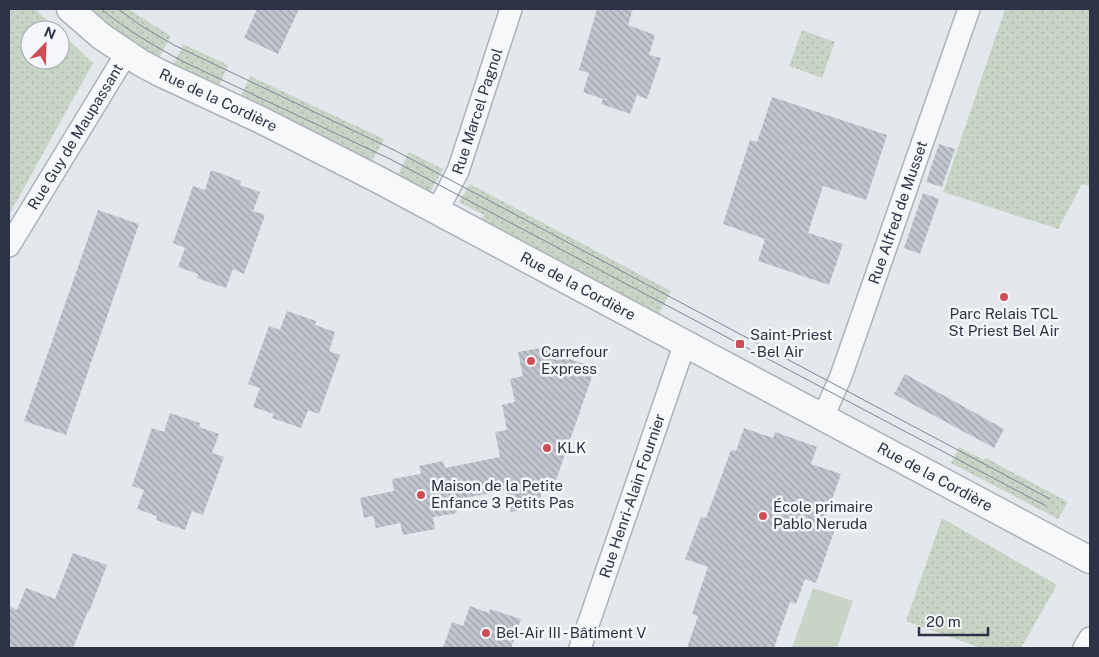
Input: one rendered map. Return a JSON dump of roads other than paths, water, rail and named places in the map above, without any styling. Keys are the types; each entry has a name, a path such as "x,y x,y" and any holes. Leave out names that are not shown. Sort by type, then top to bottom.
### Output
{"street":[{"name":"Rue de la Cordière","path":"70,9 101,36 126,54 160,73 319,149 685,342 1090,560"},
{"name":"Rue Marcel Pagnol","path":"437,211 458,171 511,9"},
{"name":"Rue Alfred de Musset","path":"823,417 841,376 969,9"},
{"name":"Rue Guy de Maupassant","path":"9,246 126,54"},
{"name":"Rue Henri-Alain Fournier","path":"580,648 685,342"},
{"path":"1084,648 1090,638"}],"tram line":[{"path":"101,9 141,37 184,62 390,159 1046,506"},
{"path":"118,9 143,27 174,45 394,150 1050,499"}],"place":[{"name":"Parc Relais TCL St Priest Bel Air","path":"1004,297"},
{"name":"Saint-Priest - Bel Air","path":"740,344"},
{"name":"Carrefour Express","path":"531,361"},
{"name":"KLK","path":"547,448"},
{"name":"Maison de la Petite Enfance 3 Petits Pas","path":"421,495"},
{"name":"École primaire Pablo Neruda","path":"763,516"},
{"name":"Bel-Air III - Bâtiment V","path":"486,633"}]}
